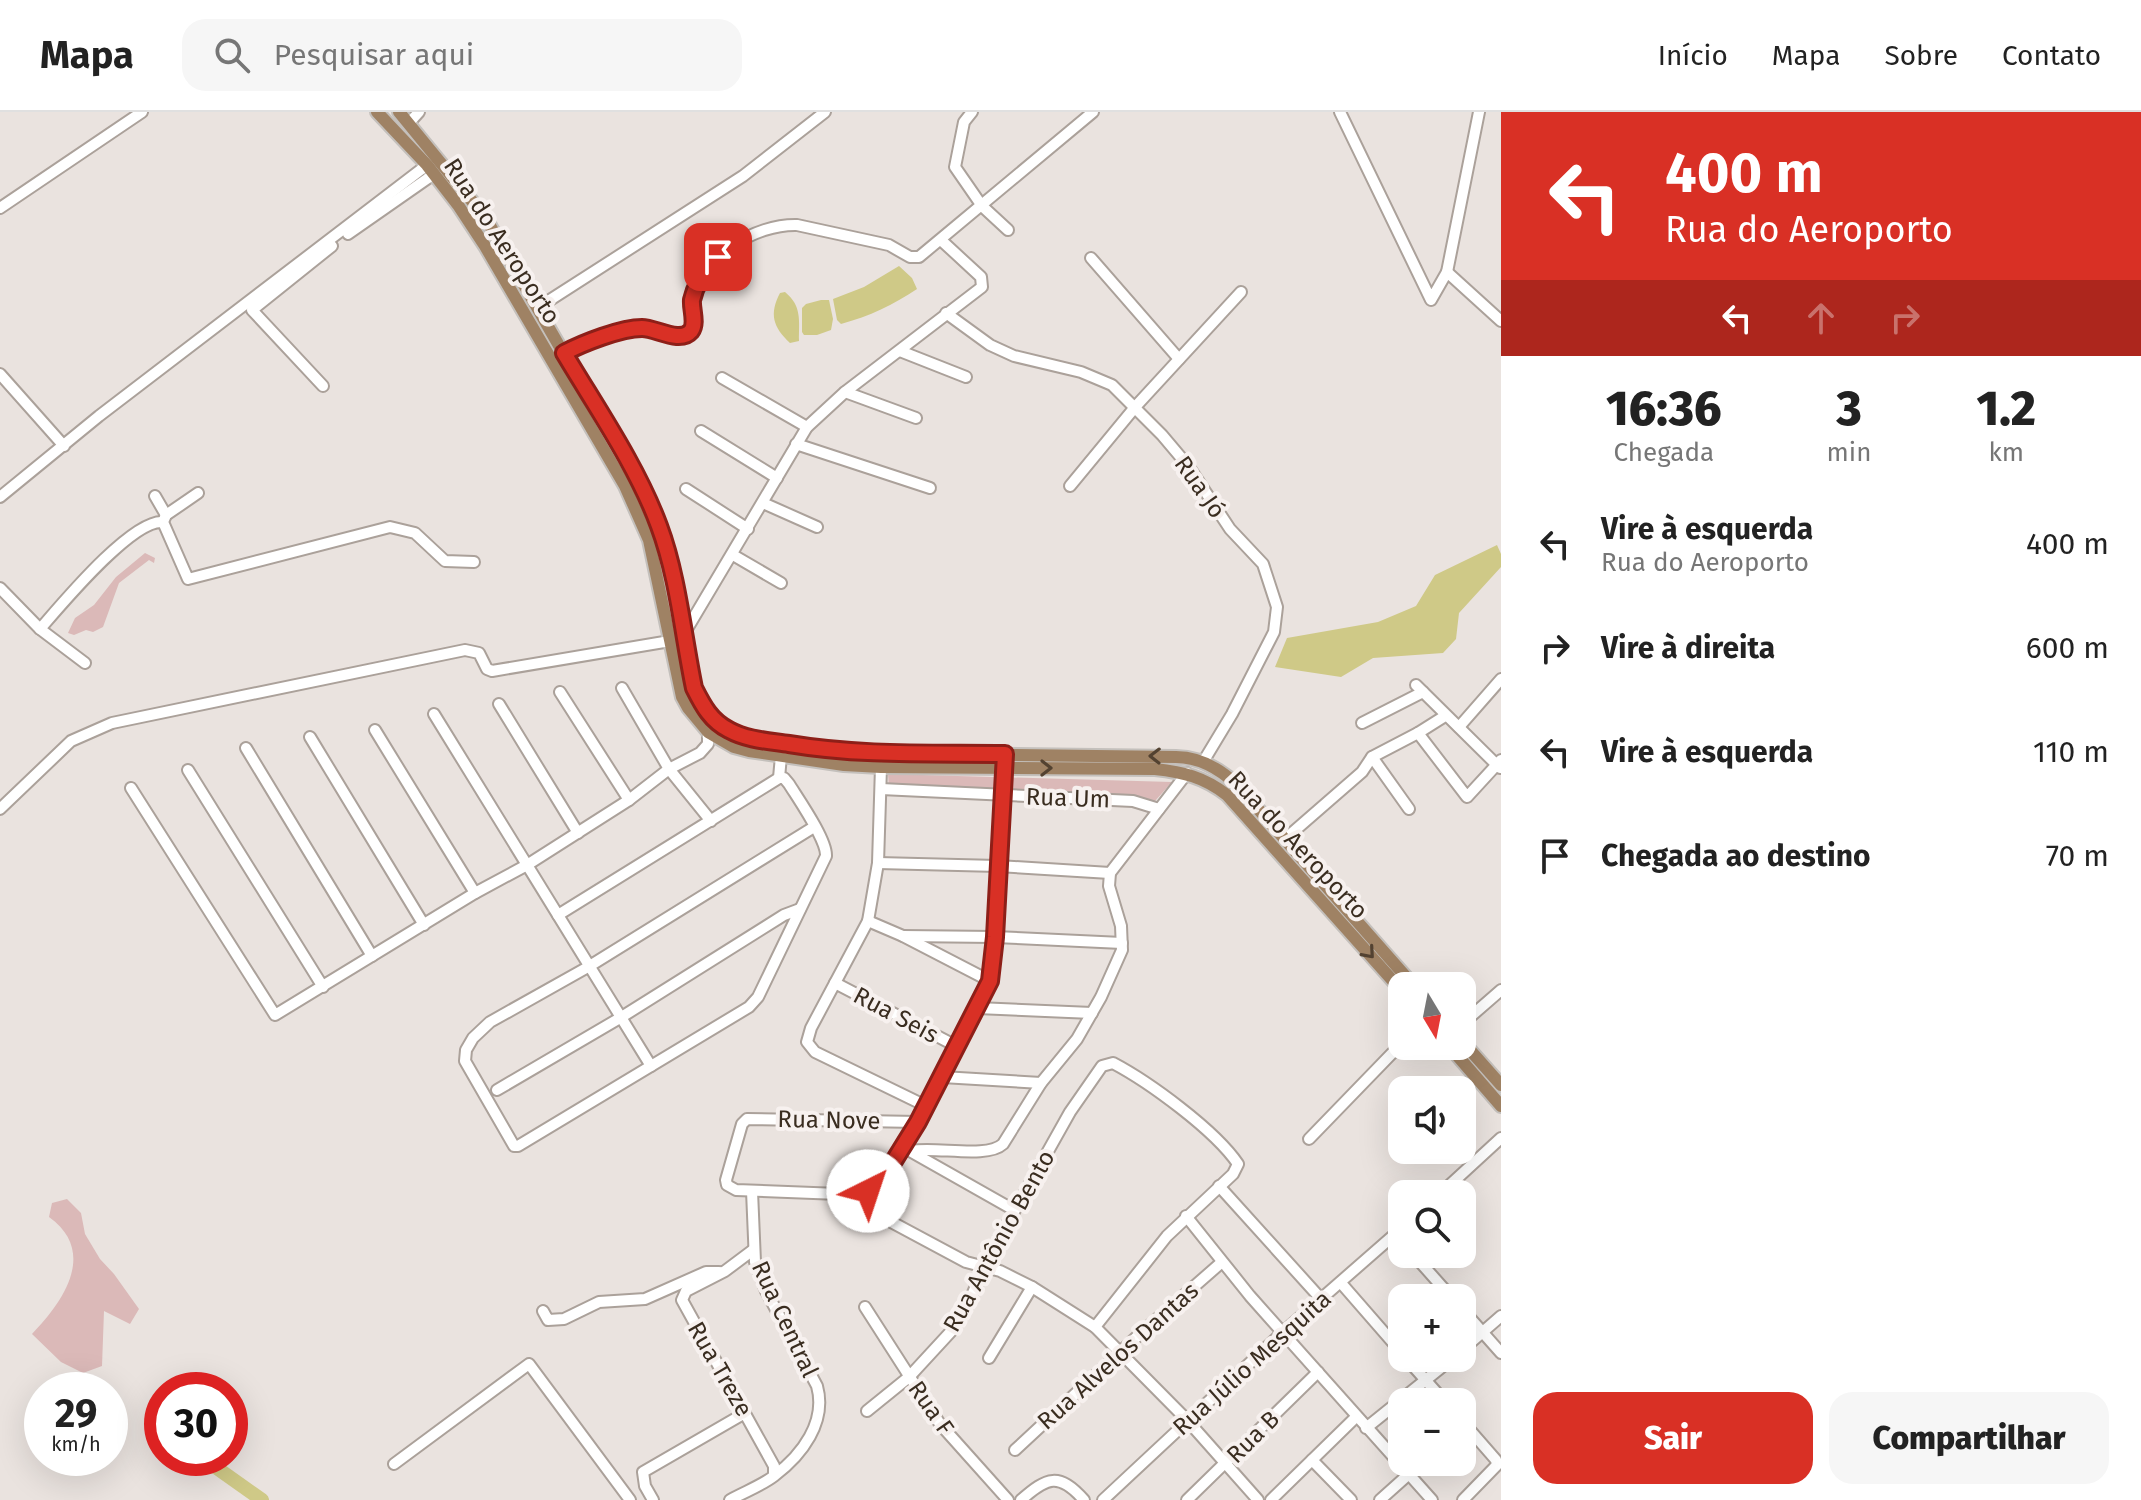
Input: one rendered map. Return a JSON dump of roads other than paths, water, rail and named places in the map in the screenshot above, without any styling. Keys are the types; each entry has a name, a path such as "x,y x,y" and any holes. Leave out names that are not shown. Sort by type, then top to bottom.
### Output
{"main road":[{"name":"Rua do Aeroporto","path":"377,112 431,170 470,223 625,486 643,524 682,697 696,720 708,732 734,747 844,765 1155,769 1187,773 1203,779 1227,795 1388,975"},
{"name":"Rua do Aeroporto","path":"399,112 485,217 646,497 659,526 672,574 694,688 702,704 718,723 748,738 866,753 1184,757 1203,762 1231,780 1402,972"},
{"path":"512,292 524,282"},
{"path":"657,577 672,574"},
{"path":"1476,1057 1501,1085"},
{"path":"1461,1060 1501,1106"}],"street":[{"path":"0,208 142,112"},
{"path":"409,123 419,112"},
{"path":"539,307 743,176 825,112"},
{"path":"972,112 964,122 955,167 982,206 1008,230"},
{"path":"564,353 590,340 640,328 683,336 690,332 693,325 692,301 704,272 718,257 742,240 785,225 889,245 910,257 919,257 942,241 1093,112"},
{"path":"1340,112 1431,300 1447,272 1479,112"},
{"path":"323,386 252,310 431,170"},
{"path":"0,497 99,416 431,170"},
{"path":"684,634 807,427 845,392 983,283 981,277 942,241"},
{"path":"1091,258 1179,359"},
{"path":"1447,272 1501,321"},
{"path":"1070,486 1136,406 1241,292"},
{"name":"Rua Jó","path":"946,313 990,345 1028,362 1102,378 1136,406 1189,467 1230,529 1263,564 1277,607 1274,632 1232,714 1203,762"},
{"path":"900,351 966,377"},
{"path":"0,374 64,446"},
{"path":"722,378 807,427"},
{"path":"845,392 916,418"},
{"path":"701,431 777,478"},
{"path":"796,444 930,488"},
{"path":"686,489 748,529"},
{"path":"40,629 87,575 116,549 147,524 165,518 198,493"},
{"path":"155,496 188,579 390,527 415,533 445,561 474,562"},
{"path":"763,503 817,527"},
{"path":"733,555 781,583"},
{"path":"0,588 40,629 85,663"},
{"path":"0,809 71,741 112,723 465,650 479,653 487,669 492,671 670,641"},
{"path":"1459,727 1501,679"},
{"path":"622,688 669,769 711,821"},
{"path":"1362,723 1419,688 1500,765 1467,797 1418,733"},
{"path":"560,692 629,800"},
{"path":"499,704 578,833"},
{"path":"434,714 651,1066"},
{"path":"1285,839 1362,772 1372,757 1445,716"},
{"path":"375,730 475,893"},
{"path":"131,788 272,1013 279,1014 629,800 669,769 700,753 708,744 708,732"},
{"path":"310,737 424,925"},
{"path":"246,748 372,956"},
{"path":"752,1191 839,1194 868,1191 876,1186 907,1149 990,981 1005,754"},
{"path":"779,778 781,756"},
{"path":"1372,757 1409,809"},
{"path":"881,767 878,863 868,921 811,1028 807,1042 810,1049 926,1106"},
{"path":"188,770 323,987"},
{"path":"907,1149 987,1152 998,1149 1041,1083 1077,1039 1118,960 1122,943 1121,926 1109,886 1110,873 1187,773"},
{"path":"558,915 779,778 784,778 789,784 814,827 826,849 826,856 758,997 749,1007 518,1146 511,1142 465,1061 466,1050 473,1038 490,1022 588,967 814,827"},
{"name":"Rua Um","path":"881,789 1133,801 1159,809"},
{"path":"878,863 1110,873"},
{"path":"497,1090 620,1018 784,915 800,909"},
{"path":"868,921 990,981"},
{"path":"903,936 1122,943"},
{"name":"Rua Seis","path":"835,983 958,1047"},
{"path":"1476,1012 1501,990"},
{"path":"977,1008 1092,1013"},
{"path":"1309,1139 1388,1057"},
{"name":"Rua Antônio Bento","path":"867,1411 909,1377 956,1326 1014,1210 1090,1081 1102,1066 1116,1065 1196,1122 1236,1160 1236,1170 1219,1186"},
{"path":"942,1077 1041,1083"},
{"name":"Rua Nove","path":"752,1191 730,1188 726,1180 742,1124 751,1119 918,1122"},
{"path":"1455,1180 1501,1138"},
{"path":"907,1149 1014,1210"},
{"path":"1095,1327 1143,1264 1186,1216 1219,1186 1322,1300"},
{"name":"Rua Central","path":"730,1500 774,1475 809,1440 821,1404 817,1386 761,1278 753,1250 752,1191"},
{"path":"839,1194 966,1262 1000,1271 1032,1287 1095,1327 1187,1420 1258,1500"},
{"path":"1186,1216 1282,1333 1388,1452"},
{"name":"Rua Júlio Mesquita","path":"1103,1500 1282,1333 1388,1244"},
{"name":"Rua Treze","path":"753,1250 725,1271 686,1291 682,1300 774,1466 774,1475"},
{"name":"Rua Alvelos Dantas","path":"1015,1450 1222,1262"},
{"path":"1425,1268 1440,1284"},
{"path":"543,1311 548,1320 564,1319 599,1302 645,1299 706,1272 725,1271"},
{"path":"1341,1283 1388,1337"},
{"path":"989,1358 1032,1287"},
{"name":"Rua F","path":"865,1307 952,1439 1008,1500"},
{"path":"1476,1338 1501,1316"},
{"path":"1476,1324 1501,1353"},
{"path":"394,1464 529,1364 630,1500"},
{"name":"Rua B","path":"1187,1500 1318,1372"},
{"path":"1419,1372 1433,1388"},
{"path":"1366,1428 1437,1372"},
{"path":"653,1500 643,1480 646,1469 745,1413"},
{"path":"1271,1500 1356,1417"},
{"path":"1463,1500 1496,1469 1496,1460 1476,1437"},
{"path":"1312,1460 1351,1500"},
{"path":"1380,1500 1407,1476"},
{"path":"1411,1476 1432,1500"},
{"path":"1021,1500 1035,1487 1051,1480 1067,1484 1084,1500"}],"waterway":[{"path":"228,1476 262,1500"}]}
